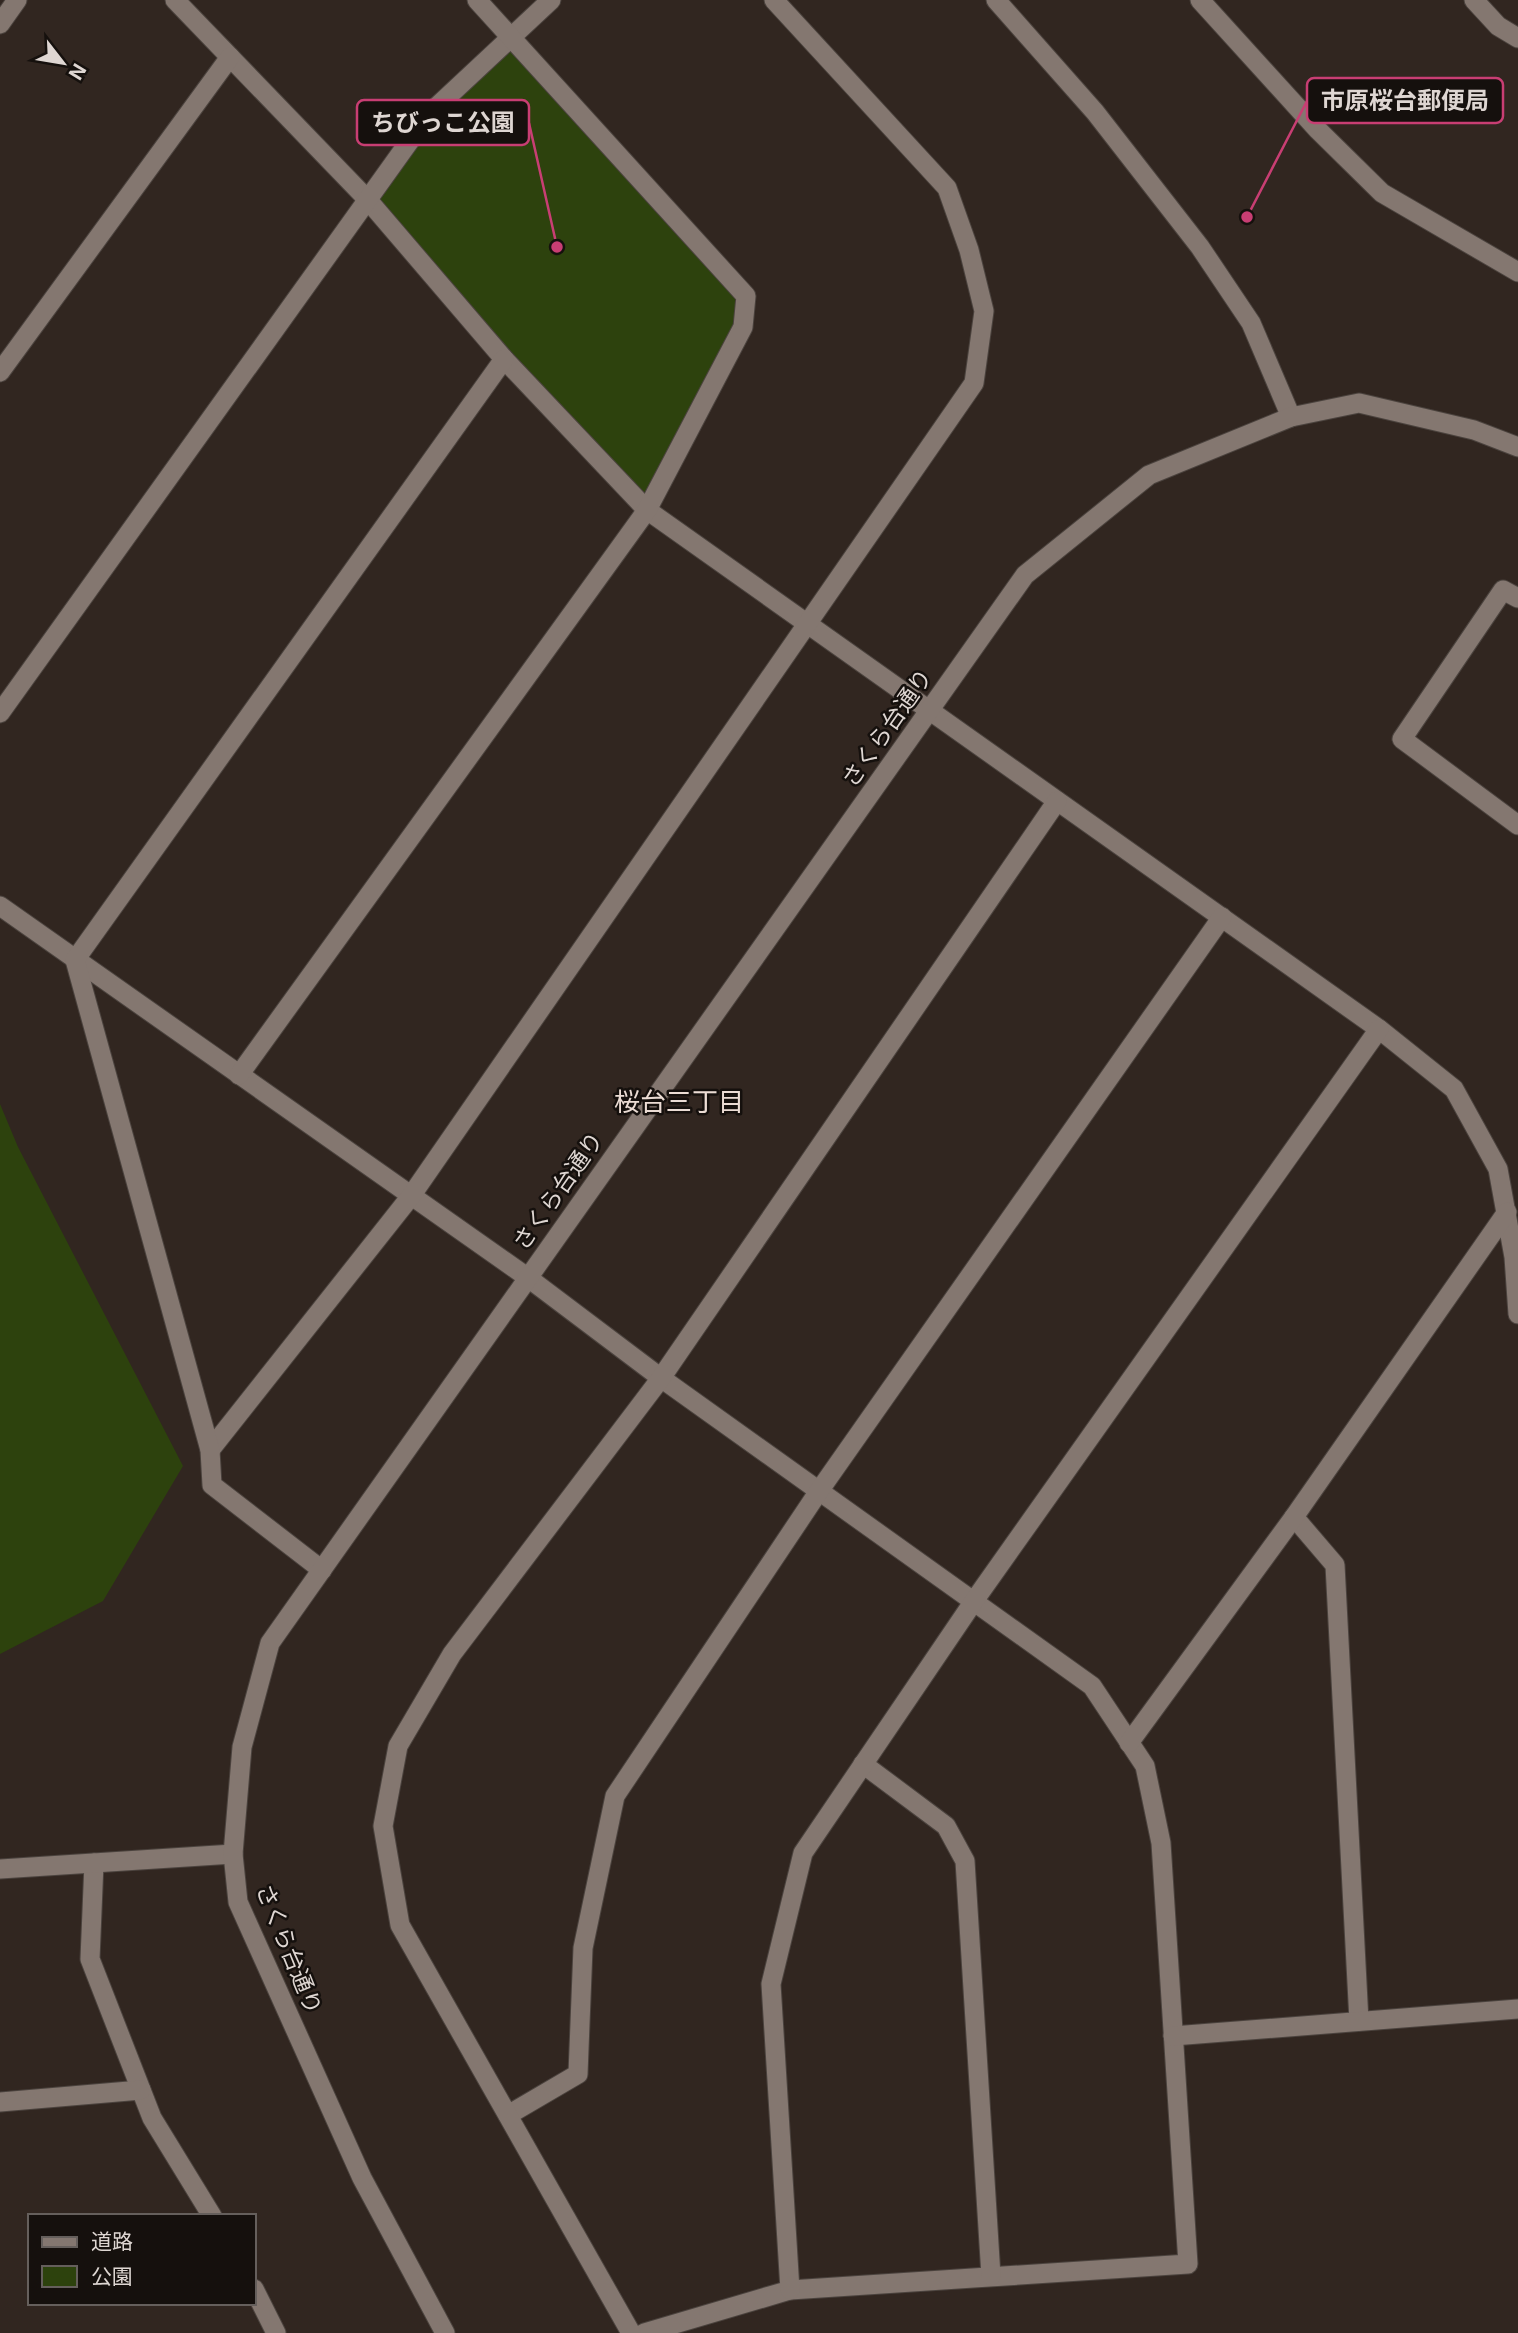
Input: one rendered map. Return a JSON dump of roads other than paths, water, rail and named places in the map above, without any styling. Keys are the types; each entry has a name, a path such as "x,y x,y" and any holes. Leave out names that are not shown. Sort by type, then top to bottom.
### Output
{"street":[{"path":"0,24 17,0"},
{"path":"175,0 368,199 504,359 647,510 1379,1029 1454,1089 1498,1170 1514,1257 1518,1314"},
{"path":"239,1075 647,510 743,327 746,296 477,0"},
{"path":"0,713 429,114 551,0"},
{"path":"210,1450 411,1196 974,383 985,311 969,250 947,188 774,0"},
{"path":"996,0 1096,112 1200,247 1251,323 1291,417"},
{"path":"1200,0 1318,130 1382,193 1518,272"},
{"path":"1474,0 1498,26 1518,38"},
{"path":"0,372 230,57"},
{"path":"75,960 504,359"},
{"name":"さくら台通り","path":"445,2333 362,2178 239,1902 233,1854 242,1747 270,1643 1025,575 1149,475 1291,417 1359,403 1474,430 1518,447"},
{"path":"1518,598 1503,590 1402,739 1518,825"},
{"path":"631,2333 400,1925 383,1826 398,1746 452,1654 661,1378 1057,801"},
{"path":"0,906 527,1277 661,1378 1092,1686 1145,1766 1161,1843 1188,2264 790,2290 644,2333"},
{"path":"508,2115 578,2074 583,1948 615,1796 819,1491 1222,917"},
{"path":"75,960 210,1450 212,1485 322,1570"},
{"path":"790,2290 771,1984 803,1853 974,1601 1379,1029"},
{"path":"1129,1743 1294,1517 1507,1212"},
{"path":"1294,1517 1335,1565 1359,2021"},
{"path":"863,1764 946,1826 965,1861 991,2276"},
{"path":"0,1869 233,1854"},
{"path":"94,1863 90,1959 152,2118 211,2214"},
{"path":"1173,2036 1518,2009"},
{"path":"0,2102 141,2090"},
{"path":"256,2293 276,2333"}],"place":[{"name":"市原桜台郵便局","path":"1247,217"},
{"name":"ちびっこ公園","path":"557,247"}],"district":[{"name":"桜台三丁目","path":"679,1102"}]}
